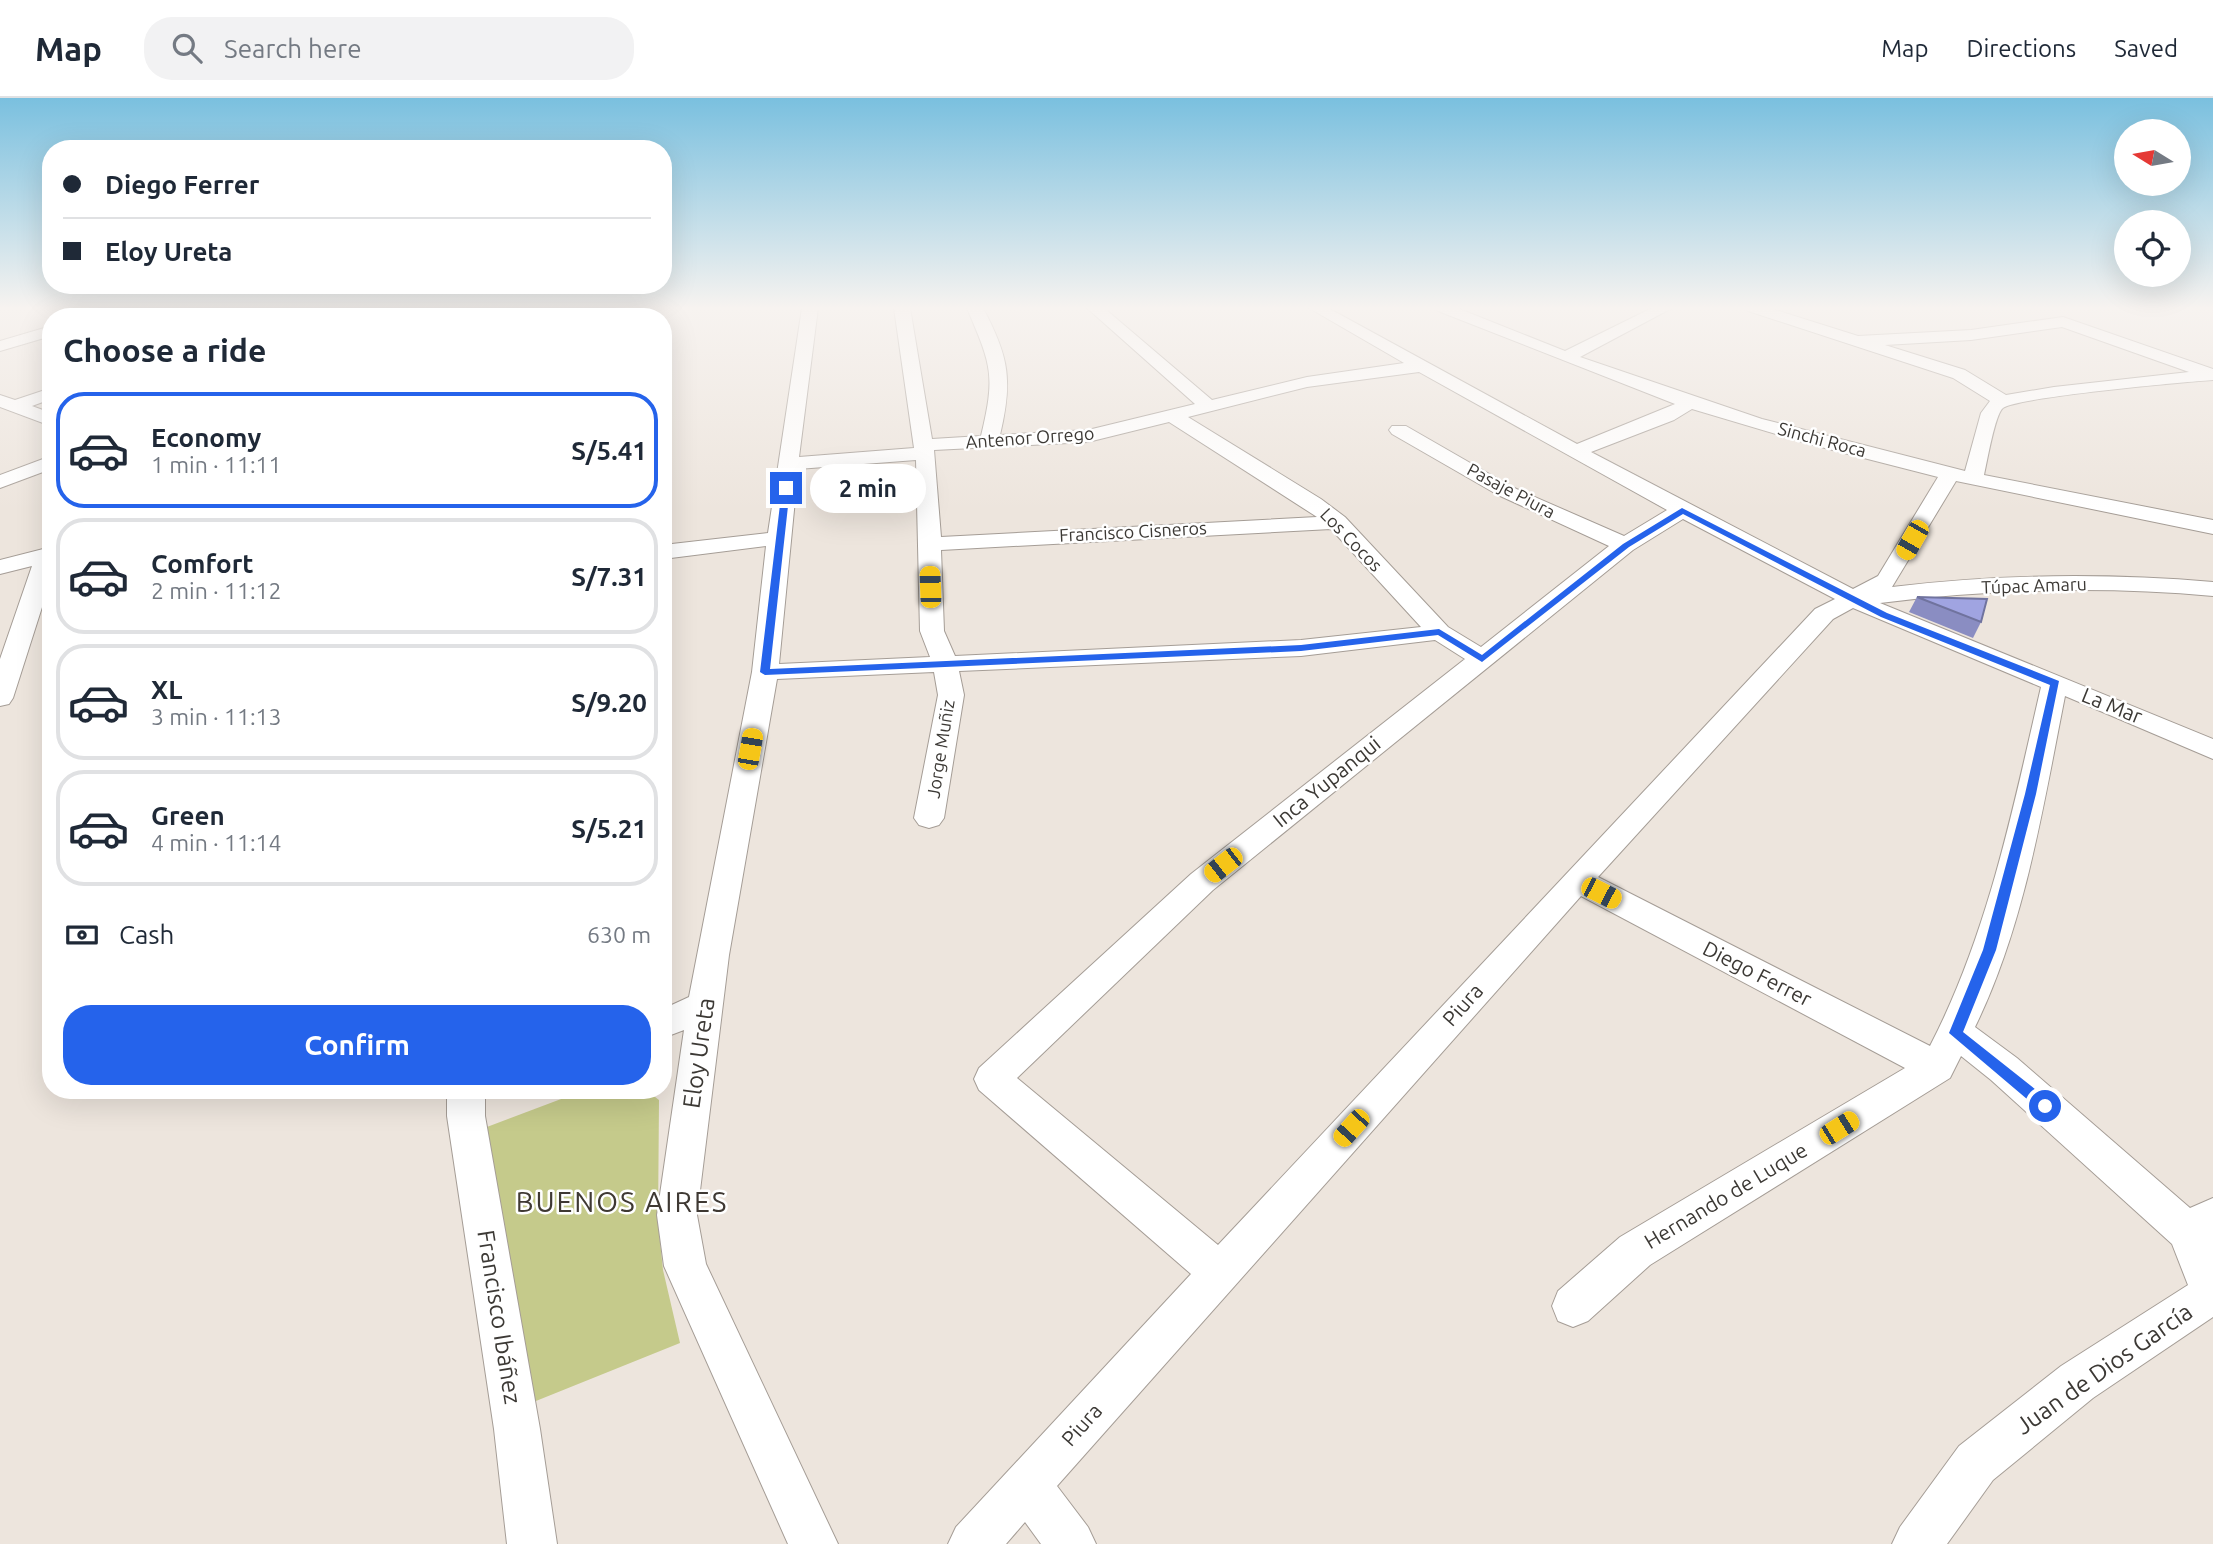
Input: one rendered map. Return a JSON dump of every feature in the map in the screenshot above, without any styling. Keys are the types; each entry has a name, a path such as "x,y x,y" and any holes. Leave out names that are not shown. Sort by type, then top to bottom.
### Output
{"street":[{"name":"Eloy Ureta","path":"800,375 778,538 765,672 712,955 677,1215 685,1266 813,1544"},
{"name":"Jorge Muñiz","path":"913,375 928,474 932,631 944,663 951,695 929,818"},
{"path":"989,442 999,400 1001,375"},
{"path":"1173,375 1207,405"},
{"name":"Antenor Orrego","path":"788,464 989,442 1088,436 1207,405 1319,380 1352,375"},
{"name":"La Mar","path":"1439,375 1682,510 1855,599 1924,632 2173,730 2213,750"},
{"name":"Sinchi Roca","path":"1616,375 1690,403 1951,473 2213,527"},
{"path":"1961,375 2003,401"},
{"path":"1973,478 1990,413 1993,406 2003,401 2054,392 2209,375"},
{"path":"8,404 42,395"},
{"path":"1575,451 1667,416 1690,403"},
{"path":"8,404 42,417"},
{"name":"Los Cocos","path":"1172,415 1273,475 1336,522 1439,632 1482,659"},
{"name":"Pasaje Piura","path":"1399,430 1505,491 1626,545"},
{"path":"0,482 42,466"},
{"name":"Piura","path":"973,1544 1577,880 1824,614 1887,581 1951,473"},
{"name":"Inca Yupanqui","path":"1220,1273 992,1079 1202,883 1626,545 1682,510"},
{"name":"Francisco Cisneros","path":"929,544 1336,522"},
{"path":"672,551 778,538"},
{"path":"0,567 42,556"},
{"path":"0,698 42,575"},
{"name":"Túpac Amaru","path":"1855,599 1926,589 2087,583 2213,589"},
{"path":"765,672 1301,648 1439,632"},
{"name":"Hernando de Luque","path":"1573,1306 1635,1251 1937,1067 1956,1033 1990,950 2031,794 2055,683"},
{"path":"2173,730 2213,741"},
{"name":"Diego Ferrer","path":"1577,880 1937,1067"},
{"path":"672,1020 706,1005"},
{"path":"1956,1033 2201,1224 2213,1293"},
{"name":"Francisco Ibáñez","path":"471,1099 466,1116 517,1429 532,1544"},
{"name":"Juan de Dios García","path":"1917,1544 1976,1463 2077,1382 2213,1293"},
{"path":"1027,1485 1071,1544"}],"green space":[{"path":"561,1099 659,1100 658,1222 663,1270 680,1343 526,1405 479,1130"}],"building":[{"path":"1917,597 1987,599 1981,622"}],"district":[{"name":"BUENOS AIRES","path":"622,1202"}],"route":[{"path":"786,488 778,538 765,672 1301,648 1439,632 1482,659 1626,545 1682,510 1884,615 2055,683 2031,794 1990,950 1956,1033 2004,1069 2045,1106"}]}
